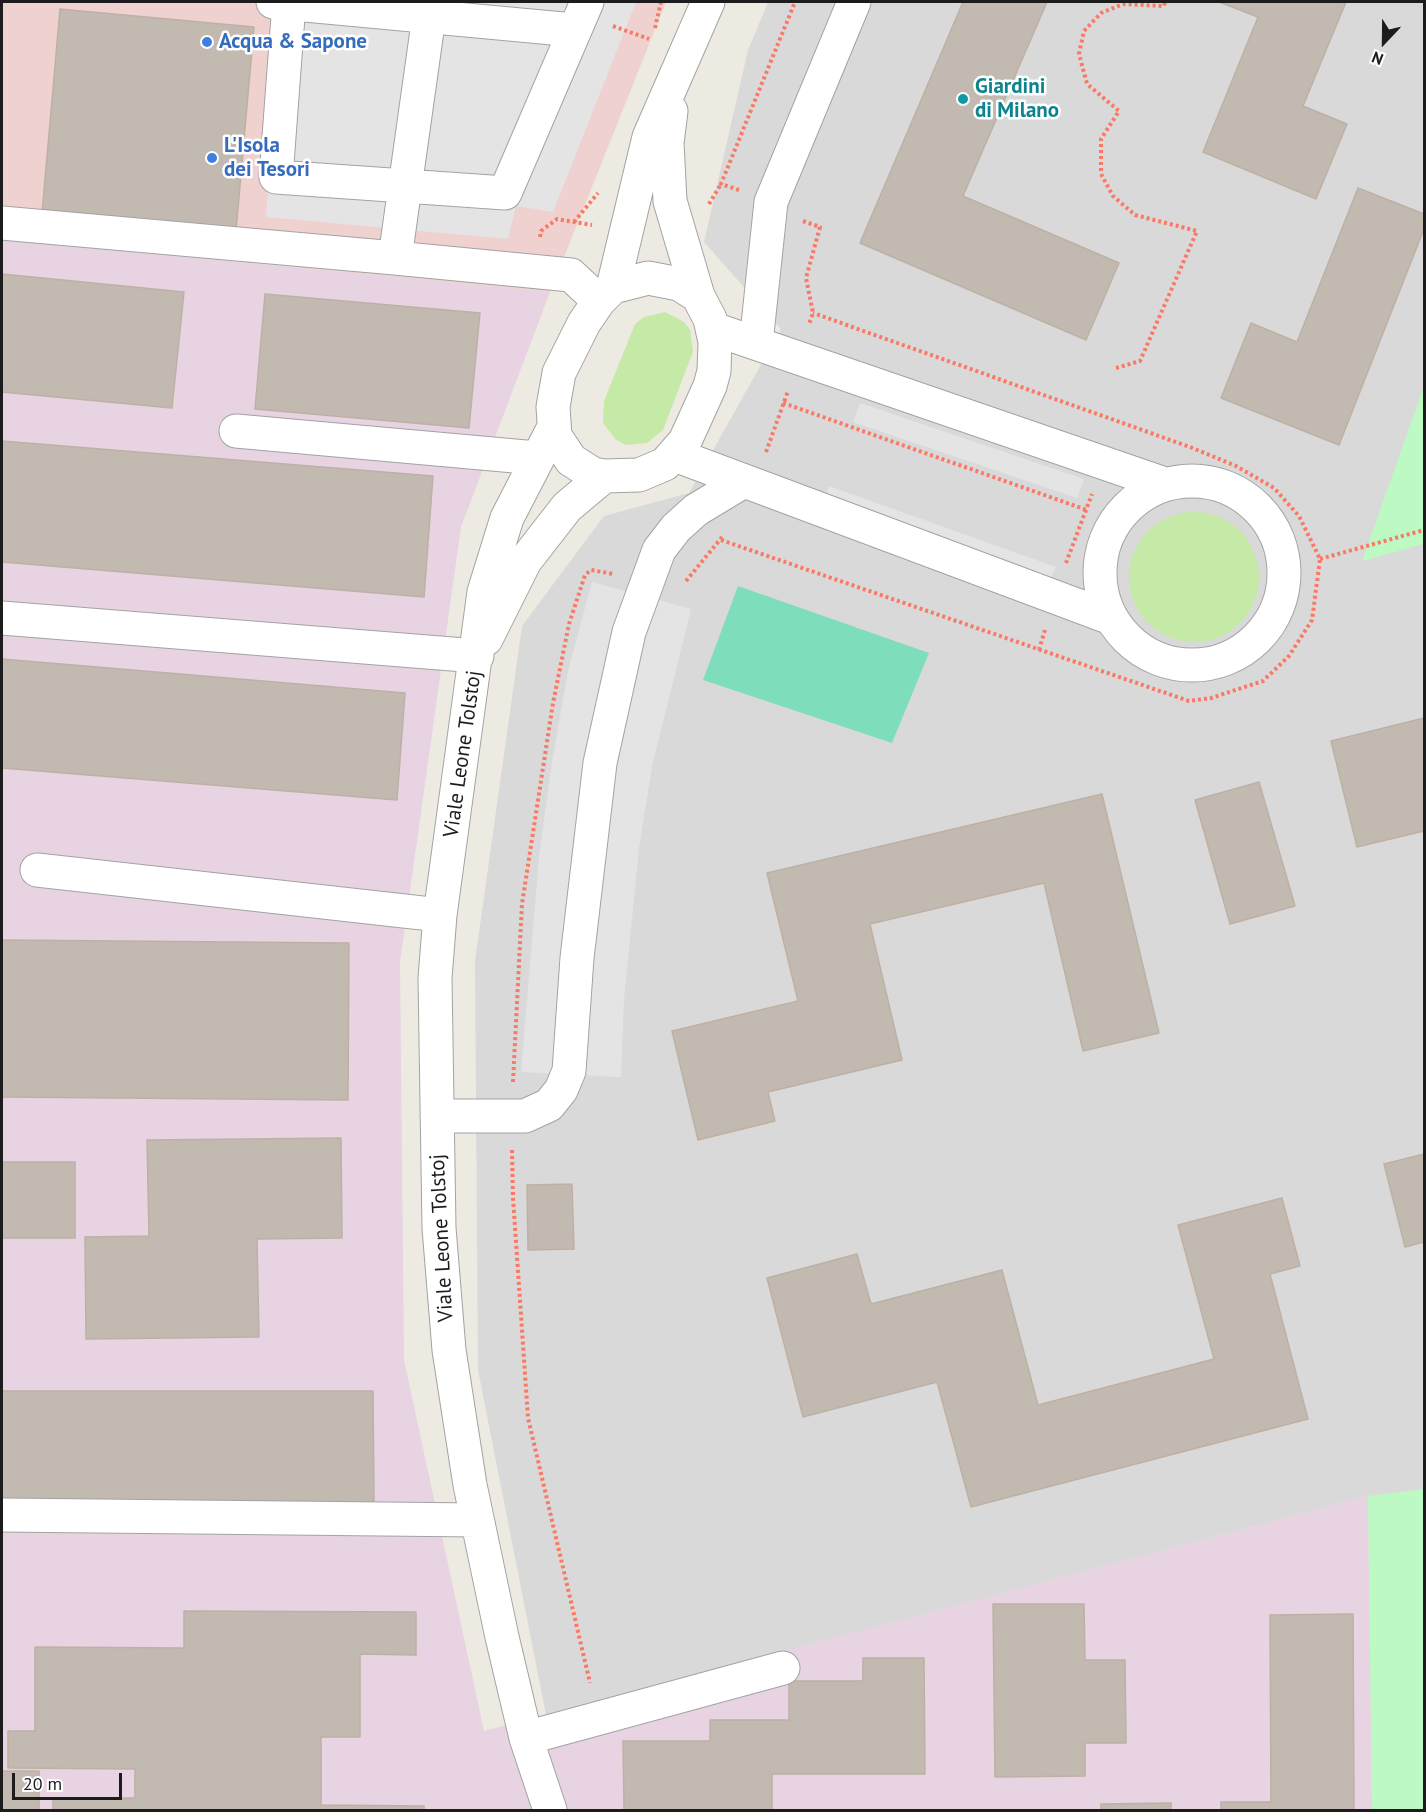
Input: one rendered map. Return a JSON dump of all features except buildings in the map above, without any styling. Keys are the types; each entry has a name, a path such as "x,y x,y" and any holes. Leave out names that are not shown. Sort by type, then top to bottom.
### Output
{"street":[{"path":"281,2 430,9 580,16 505,193 276,177 281,2"},
{"name":"Viale Leone Tolstoj","path":"684,61 669,123 668,182 673,213 698,296 714,329 715,356 710,386 693,427 675,455 665,464 639,475 604,476 587,471 571,460 562,449 553,429 554,395 569,351 606,294 649,137 708,2"},
{"path":"756,343 771,202 855,2"},
{"path":"395,258 430,9"},
{"path":"2,223 571,275 606,294 648,278 659,278 680,284 698,296"},
{"path":"714,329 1165,484"},
{"name":"Viale Leone Tolstoj","path":"549,1810 526,1738 477,1520 449,1350 439,1228 435,978 440,915 484,592 494,555 515,499 553,429"},
{"path":"236,431 537,458"},
{"path":"675,455 1111,618"},
{"name":"Viale Leone Tolstoj","path":"477,656 525,561 541,537 567,507 604,476"},
{"path":"1195,480 1225,486 1250,501 1270,524 1282,551 1284,581 1277,610 1261,635 1237,654 1215,662 1191,666 1166,662 1144,652 1126,638 1111,618 1101,592 1099,565 1106,538 1126,508 1140,496 1165,484 1195,480"},
{"path":"437,1116 525,1116 549,1105 561,1090 569,1071 579,947 600,763 629,632 659,550 676,528 696,510 744,481"},
{"path":"2,618 477,656"},
{"path":"37,870 440,915"},
{"path":"2,1515 477,1520"},
{"path":"526,1738 783,1668"}],"path":[{"path":"771,202 721,184 795,2"},
{"path":"1116,368 1140,361 1197,231 1135,215 1113,196 1101,174 1101,139 1119,111 1087,84 1079,54 1084,31 1101,13 1123,4 1164,6 1165,2"},
{"path":"783,403 1087,510"},
{"path":"1039,650 1066,563 1087,510 1116,422"},
{"path":"1320,559 1425,530"},
{"path":"721,540 1189,701"}],"shaded area":[{"path":"2,2 666,2 550,292 2,239"},
{"path":"438,2 636,2 553,212 516,206 508,239 266,217 281,11"},
{"path":"768,2 1424,2 1424,1810 1372,1810 1368,1496 546,1715 478,1370 475,961 522,626 604,516 689,493 781,329 704,242 748,50"},
{"path":"2,239 550,292 461,527 400,962 404,1360 484,1731 1368,1496 1372,1810 2,1810"},
{"path":"860,403 1084,479 1077,498 853,422"},
{"path":"829,486 1056,567 1049,584 823,503"},
{"path":"592,582 691,609 652,767 639,848 624,999 621,1077 521,1072 539,857 552,762 568,671"}],"green space":[{"path":"665,312 684,322 690,330 693,352 663,430 647,443 626,445 616,440 603,423 604,401 635,324 644,317"},
{"path":"1424,386 1424,544 1362,561"},
{"path":"1194,512 1219,517 1240,531 1254,552 1259,577 1254,602 1240,623 1219,637 1194,642 1169,637 1148,623 1134,602 1129,577 1134,552 1148,531 1169,517"},
{"path":"738,586 929,653 892,743 703,680"},
{"path":"1424,1489 1424,1810 1372,1810 1368,1496"}],"place":[{"name":"Acqua & Sapone","path":"207,42"},
{"name":"Giardini di Milano","path":"963,99"},
{"name":"L'Isola dei Tesori","path":"212,158"}]}
